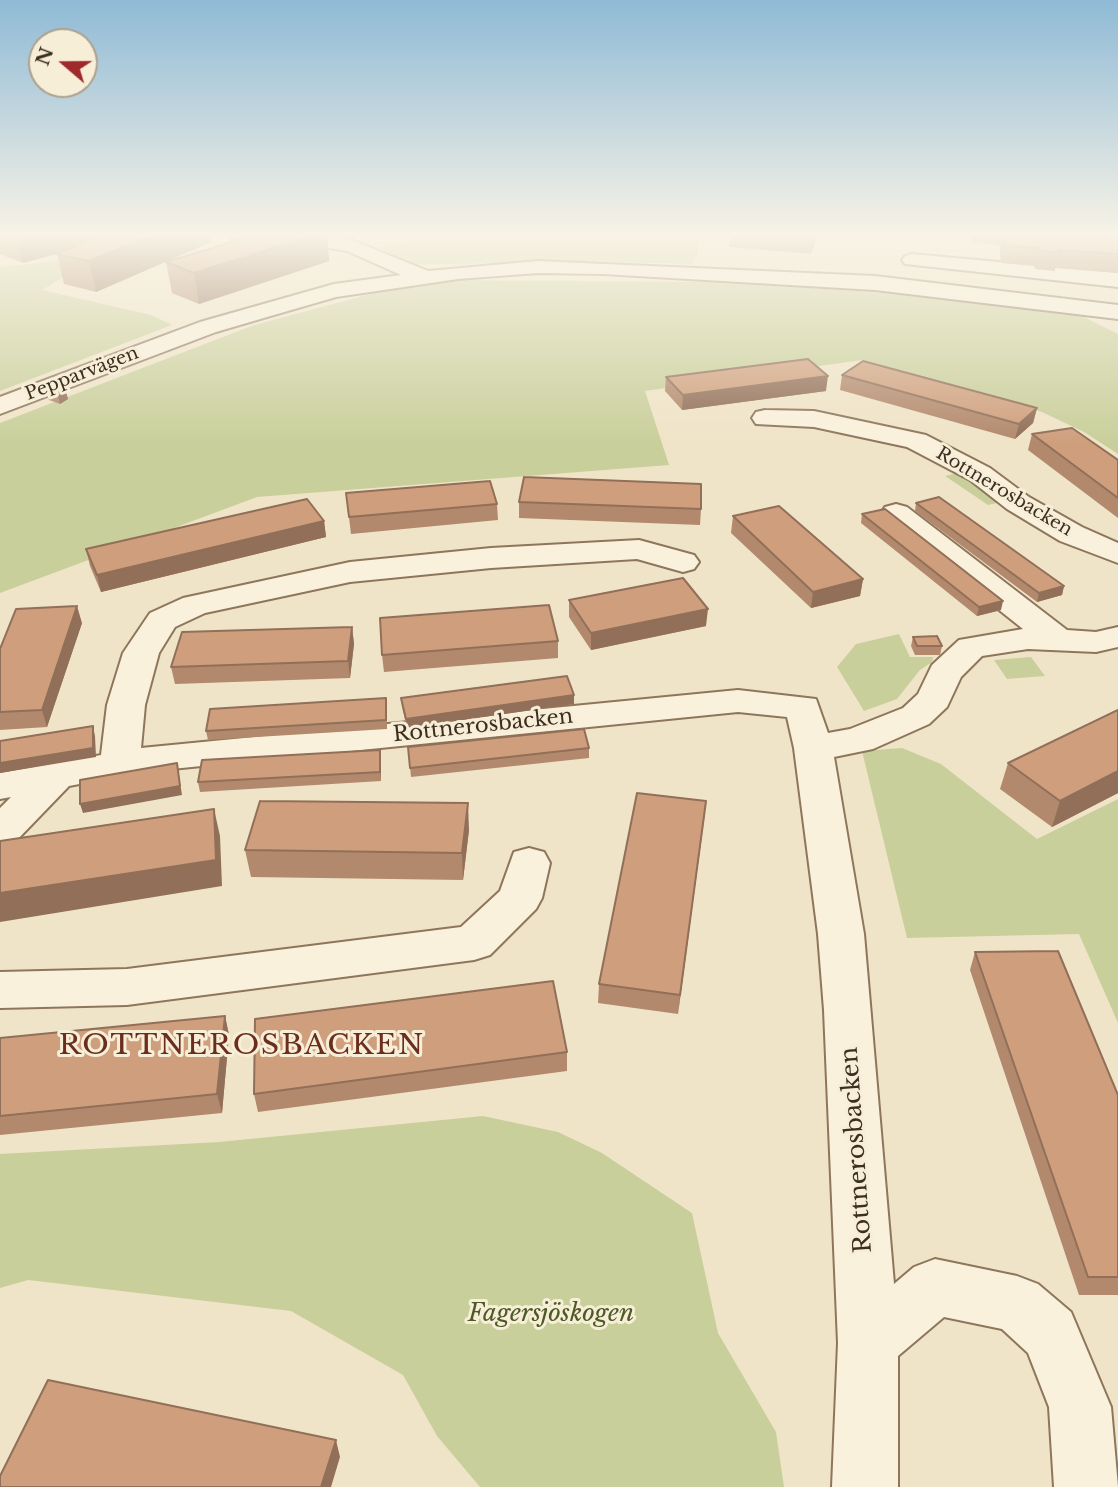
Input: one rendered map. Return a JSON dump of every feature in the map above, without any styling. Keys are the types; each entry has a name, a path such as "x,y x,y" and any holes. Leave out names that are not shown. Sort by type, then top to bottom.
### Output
{"street":[{"name":"Pepparvägen","path":"0,406 208,327 287,304"},
{"name":"Pepparvägen","path":"1055,304 1118,312"},
{"name":"Rottnerosbacken","path":"765,418 814,419 916,441 980,474 1018,503 1071,534 1118,554"},
{"path":"895,513 1058,640"},
{"path":"120,764 126,705 141,653 162,620 195,605 350,572 491,558 639,549 683,562"},
{"path":"813,748 859,740 916,716 934,699 945,673 971,647 1028,639 1096,642 1118,637"},
{"name":"Rottnerosbacken","path":"0,786 120,764 738,701 803,707 813,748 841,934 869,1343 865,1487"},
{"path":"0,832 56,776"},
{"path":"0,990 127,987 474,943 520,898 529,863"},
{"path":"869,1343 935,1287 1017,1304 1050,1333 1080,1408 1087,1487"}],"green space":[{"path":"0,304 105,304 151,315 172,325 0,391"},
{"path":"331,304 1002,304 1080,315 1118,334 1118,454 1084,432 1042,412 862,360 645,391 669,465 257,497 0,593 0,423 254,325"},
{"path":"966,471 1010,500 988,505 945,476"},
{"path":"899,634 910,657 933,657 932,662 920,670 897,699 864,711 837,667 856,644"},
{"path":"1031,657 1045,676 1007,679 994,660"},
{"path":"902,748 941,764 1037,839 1118,799 1118,1023 1079,934 907,938 862,751"},
{"name":"Fagersjöskogen","path":"483,1116 558,1132 602,1153 692,1213 718,1333 776,1432 784,1487 480,1487 437,1436 403,1375 291,1311 28,1280 0,1288 0,1154 219,1142"}],"building":[{"path":"808,359 828,376 683,395 666,377"},
{"path":"863,361 1037,408 1019,424 842,375"},
{"path":"56,389 66,392 58,396 47,393"},
{"path":"1072,428 1118,460 1118,498 1032,434"},
{"path":"524,477 701,484 701,509 519,502"},
{"path":"490,481 497,504 349,517 346,493"},
{"path":"939,497 1064,586 1039,593 916,503"},
{"path":"307,499 324,521 97,575 86,549"},
{"path":"779,506 863,579 813,592 733,516"},
{"path":"885,509 1003,601 979,607 862,514"},
{"path":"683,578 708,609 591,633 569,600"},
{"path":"549,605 558,641 382,655 380,618"},
{"path":"77,606 42,710 0,712 0,649 16,609"},
{"path":"352,627 348,661 171,667 182,632"},
{"path":"937,636 942,646 917,646 913,637"},
{"path":"567,676 574,695 406,719 401,698"},
{"path":"386,698 386,720 206,731 210,709"},
{"path":"1118,710 1118,771 1060,801 1008,763"},
{"path":"93,726 93,748 0,763 0,741"},
{"path":"584,729 589,748 410,768 408,747"},
{"path":"380,750 380,772 198,782 202,760"},
{"path":"177,763 180,786 80,804 80,780"},
{"path":"637,793 706,801 680,995 599,984"},
{"path":"260,801 468,803 462,853 245,850"},
{"path":"214,809 216,860 0,893 0,841"},
{"path":"1058,951 1118,1095 1118,1277 1088,1277 975,952"},
{"path":"553,981 567,1052 254,1094 255,1019"},
{"path":"225,1016 217,1094 0,1116 0,1038"},
{"path":"48,1380 336,1440 321,1487 0,1487 0,1476"}],"district":[{"name":"ROTTNEROSBACKEN","path":"242,1046"}]}
